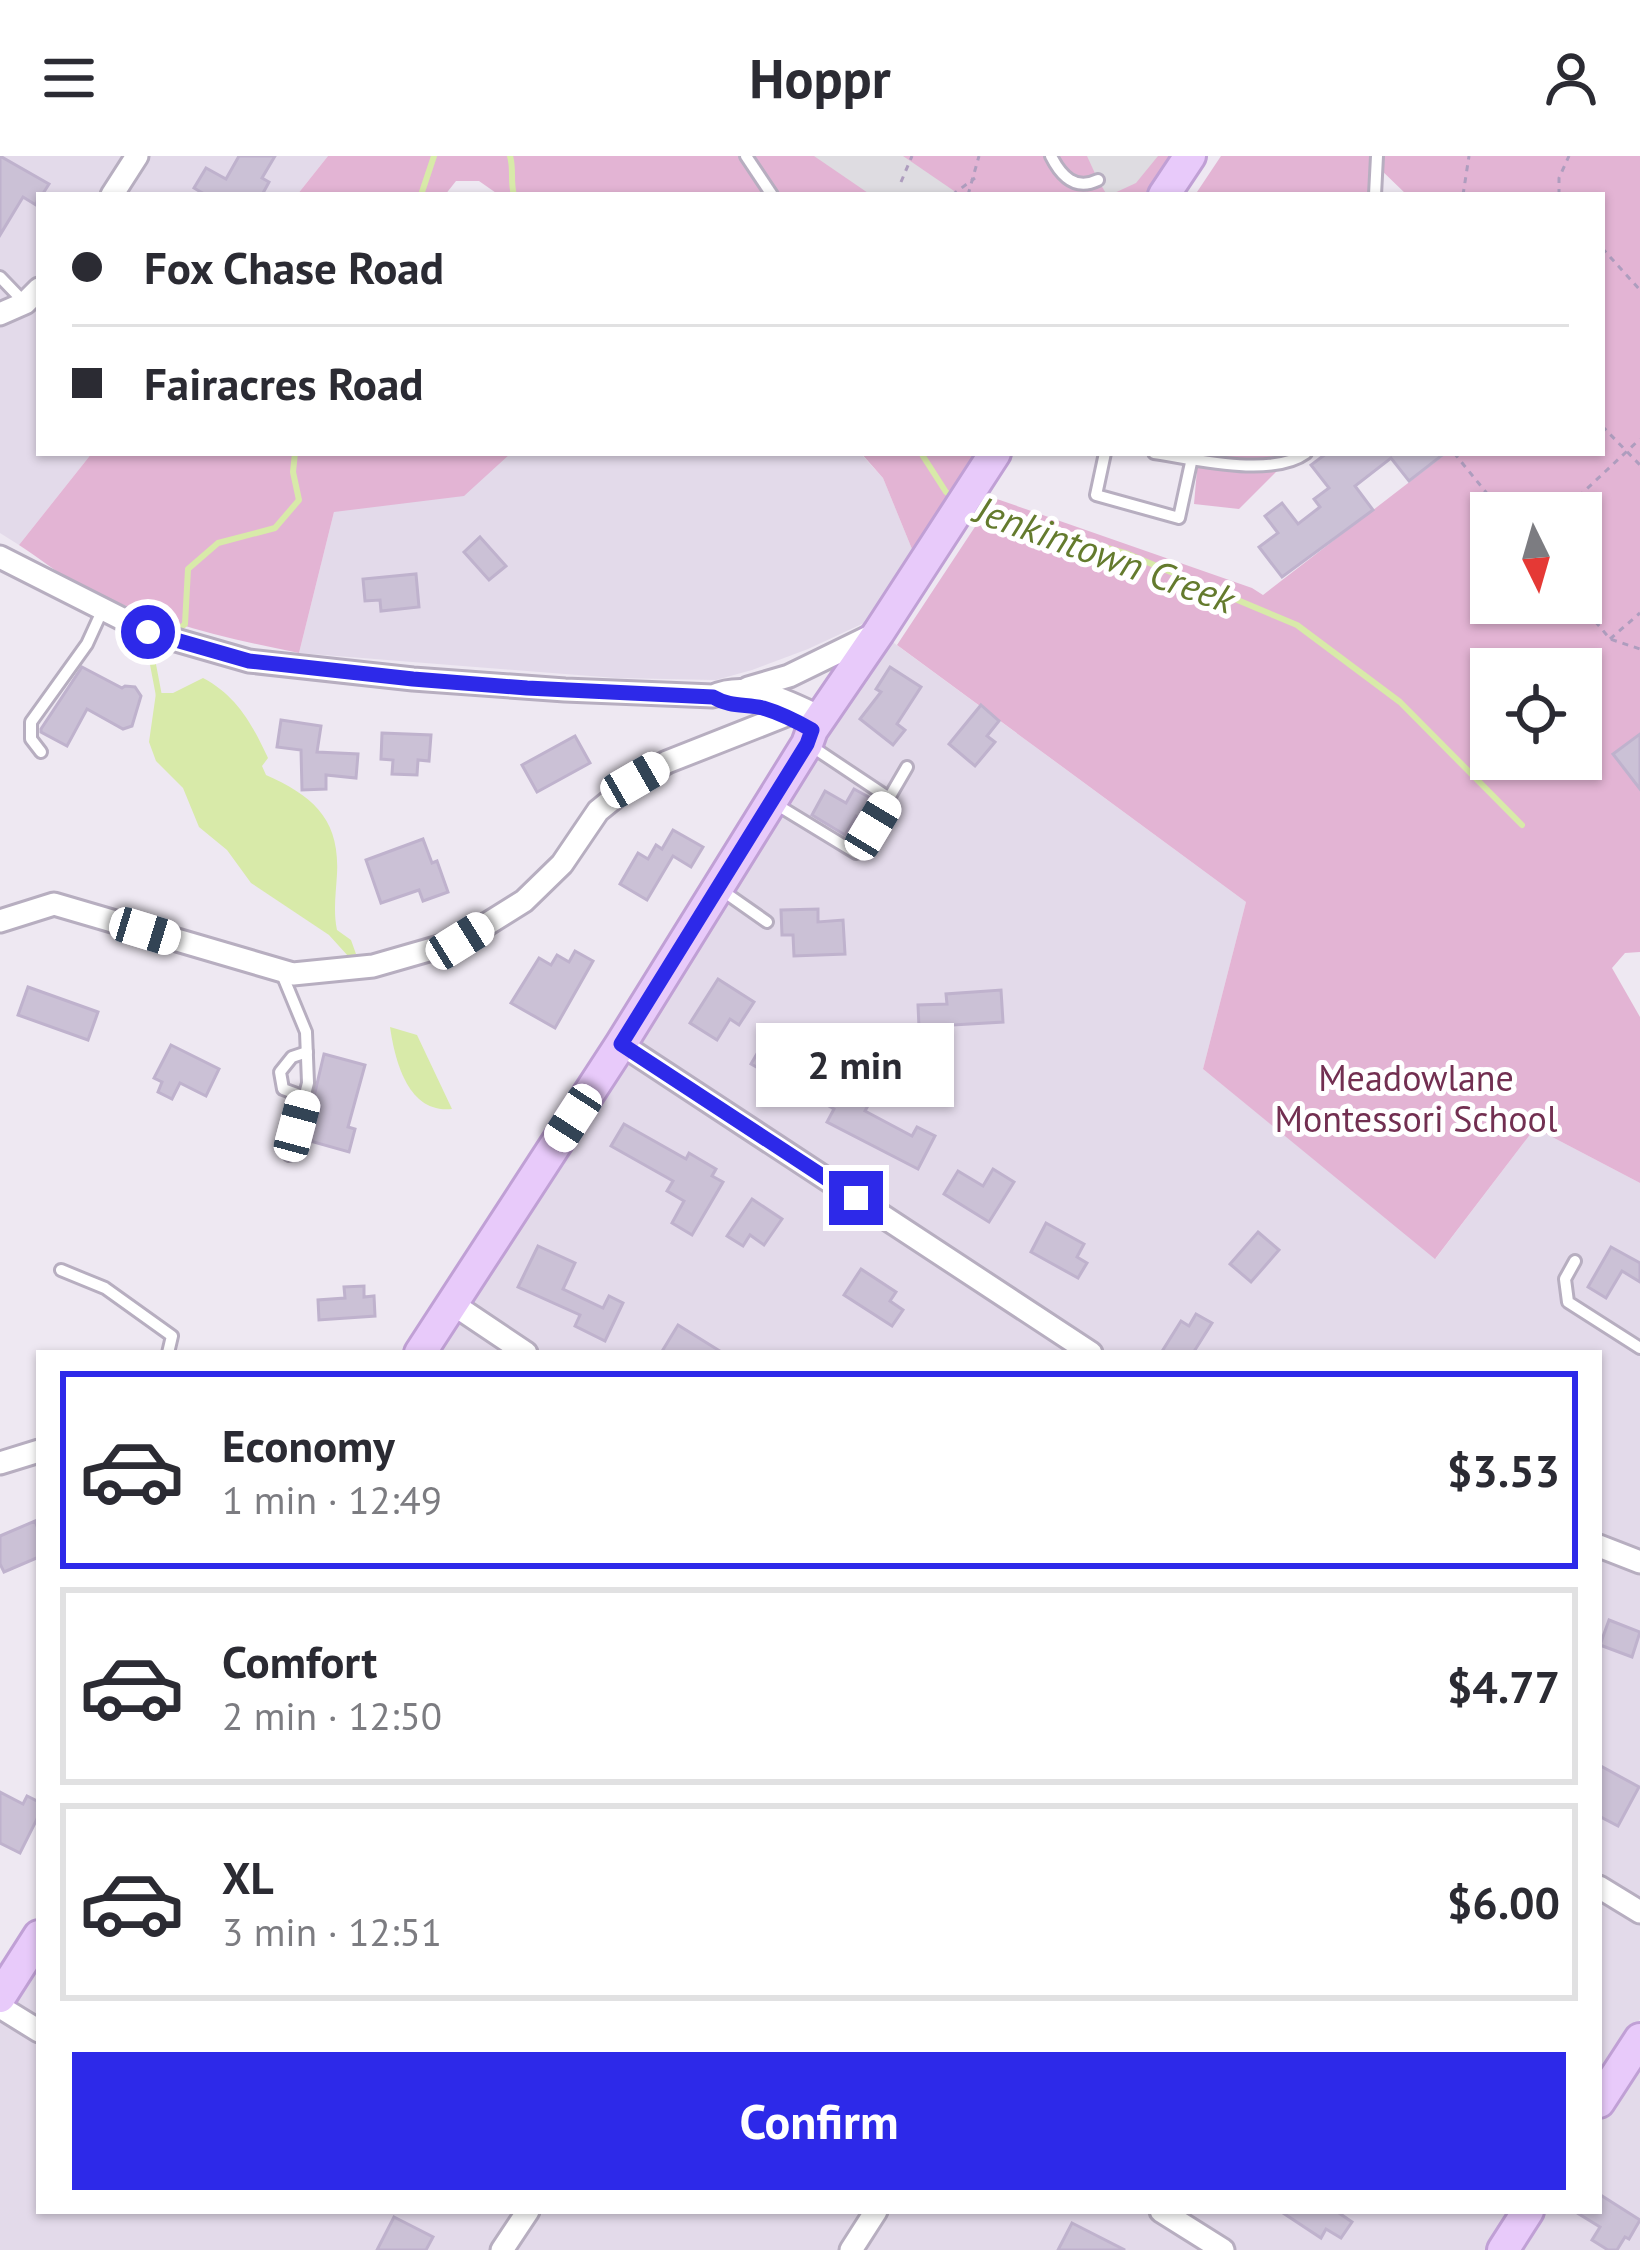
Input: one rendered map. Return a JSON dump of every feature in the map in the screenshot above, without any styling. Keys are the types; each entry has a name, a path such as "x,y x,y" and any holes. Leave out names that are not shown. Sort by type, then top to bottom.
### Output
{"street":[{"path":"114,192 137,156"},
{"path":"1167,192 1190,156"},
{"path":"0,314 32,296"},
{"path":"422,1350 718,888 771,801 806,727 879,632 993,456"},
{"path":"0,556 148,632 249,661 413,679 713,697 727,705 755,706 806,727"},
{"path":"741,691 816,664 879,632"},
{"path":"713,697 726,691 768,695 806,727"},
{"path":"0,921 54,904 293,974 373,965 460,941 524,901 562,864 598,811 635,780 667,762 761,724 806,727"},
{"path":"621,1044 1086,1350"},
{"path":"453,1304 522,1350"},
{"path":"0,1463 36,1451"},
{"path":"1602,1547 1640,1562"},
{"path":"1602,1889 1640,1912"},
{"path":"0,1997 36,1941"},
{"path":"0,2007 36,2029"},
{"path":"1602,2097 1640,2039"},
{"path":"502,2250 526,2214"},
{"path":"851,2250 874,2214"},
{"path":"1164,2214 1192,2242 1223,2250"},
{"path":"1503,2250 1526,2214"}],"lane":[{"path":"746,156 770,192"},
{"path":"1051,156 1073,189 1098,180"},
{"path":"1375,192 1376,156"},
{"path":"0,278 32,296"},
{"path":"1105,456 1096,495 1179,518 1192,458"},
{"path":"1177,456 1260,465 1294,462 1302,456"},
{"path":"41,752 31,739 31,722 87,644 103,609"},
{"path":"806,727 889,798"},
{"path":"771,801 856,853 907,767"},
{"path":"718,888 767,922"},
{"path":"281,970 306,1032 307,1052 308,1083 289,1155"},
{"path":"305,1097 283,1089 280,1072 292,1057 307,1052"},
{"path":"1575,1261 1564,1279 1568,1302 1640,1348"},
{"path":"61,1270 105,1288 172,1336 169,1350"}],"path":[{"path":"901,182 912,156"},
{"path":"969,192 979,156"},
{"path":"1463,192 1468,156"},
{"path":"1559,192 1559,178 1569,156"},
{"path":"956,192 974,178"},
{"path":"1605,251 1640,290"},
{"path":"1605,429 1640,465"},
{"path":"1584,492 1640,439"},
{"path":"1456,456 1486,492"},
{"path":"1610,639 1640,613"},
{"path":"1598,624 1610,639 1640,649"}],"shaded area":[{"path":"0,156 328,156 299,192 36,192 36,456 90,456 19,545 0,533"},
{"path":"814,156 903,156 956,192 867,192"},
{"path":"1087,156 1158,156 1136,183 1116,192 1105,192"},
{"path":"367,456 863,456 883,478 914,554 864,623 808,649 716,680 616,678 299,653 334,512"},
{"path":"879,632 1246,902 1203,1069 1436,1258 1535,1128 1640,1183 1640,1562 1602,1547 1602,1350 1086,1350 621,1044"},
{"path":"203,678 225,693 249,722 268,758 262,766 266,775 310,801 328,824 337,855 337,930 351,940 356,954 348,956 329,935 251,883 227,850 199,827 183,788 156,761 149,742 156,693 173,693"},
{"path":"390,1027 417,1035 452,1109 424,1103 414,1094 400,1069"},
{"path":"622,1061 1069,1350 439,1350"},
{"path":"1602,1560 1640,1572 1640,2019 1602,2077"},
{"path":"36,1967 36,2214 1514,2214 1491,2250 0,2250 0,2022"},
{"path":"1640,2039 1640,2250 1503,2250 1526,2214 1602,2214 1602,2097"}],"green space":[{"path":"328,156 1171,156 1147,192 495,192 479,181 456,181 447,192 299,192"},
{"name":"Meadowlane Montessori School","path":"1221,156 1640,156 1640,734 1613,755 1640,789 1640,952 1625,953 1612,968 1640,1017 1640,1183 1535,1128 1435,1259 1203,1069 1246,902 897,645 994,498 1263,595 1443,456 1605,456 1605,192 1404,192 1377,166 1373,192 1197,192"},
{"path":"90,456 508,456 464,496 334,512 299,653 141,612 81,586 19,545"},
{"path":"864,456 977,456 914,554 883,478"},
{"path":"1171,456 1292,456 1239,509 1194,504 1198,459"}],"building":[{"path":"0,156 49,184 44,192 36,192 36,205 23,197 0,235"},
{"path":"239,156 275,156 262,178 269,182 264,192 201,192 194,188 206,168 226,179"},
{"path":"1323,456 1441,456 1409,481 1391,458 1355,486 1373,510 1282,577 1259,547 1278,533 1265,516 1282,503 1298,524 1320,507 1314,499 1329,488 1311,465"},
{"path":"480,537 506,566 489,580 464,552"},
{"path":"416,574 419,607 381,611 380,600 365,601 363,579"},
{"path":"82,667 122,688 135,687 141,696 132,726 123,729 87,709 67,746 41,729"},
{"path":"890,667 921,687 897,724 905,730 893,745 860,719 881,692 876,689"},
{"path":"981,705 999,721 987,736 995,742 975,766 949,744"},
{"path":"281,720 321,726 317,752 358,754 356,778 326,775 326,789 302,790 301,750 277,747"},
{"path":"382,733 431,735 429,761 418,760 417,775 392,774 393,760 381,759"},
{"path":"1640,734 1640,789 1613,754"},
{"path":"575,736 590,763 537,792 522,765"},
{"path":"854,789 876,801 864,821 856,816 845,835 812,815 825,791 846,803"},
{"path":"673,830 703,847 691,867 673,856 647,900 620,884 638,853 648,859 656,845 662,849"},
{"path":"423,839 448,892 423,901 419,890 381,903 366,860"},
{"path":"818,909 818,922 843,920 845,954 794,956 793,935 782,935 781,910"},
{"path":"575,951 593,961 555,1028 511,1003 539,958 551,965 557,955 569,962"},
{"path":"718,979 754,1002 739,1025 730,1019 717,1040 690,1023"},
{"path":"28,987 98,1012 88,1040 18,1015"},
{"path":"1001,990 1003,1022 919,1027 918,1005 947,1004 946,994"},
{"path":"781,1031 806,1046 785,1083 751,1064 765,1040 773,1045"},
{"path":"171,1045 219,1069 206,1096 180,1083 172,1099 158,1092 162,1082 154,1078"},
{"path":"324,1054 365,1065 348,1127 355,1129 349,1152 310,1141 320,1107 312,1105"},
{"path":"824,1077 870,1102 865,1111 912,1136 917,1127 935,1136 918,1169 827,1122 834,1109 813,1097"},
{"path":"624,1124 686,1159 689,1153 716,1169 712,1176 723,1182 692,1235 672,1223 684,1201 667,1191 673,1181 611,1146"},
{"path":"993,1169 1014,1182 989,1222 944,1194 958,1171 983,1186"},
{"path":"752,1199 782,1219 764,1245 750,1235 743,1246 727,1236"},
{"path":"1046,1223 1084,1244 1077,1257 1087,1263 1078,1278 1031,1252"},
{"path":"1258,1232 1279,1250 1251,1282 1230,1264"},
{"path":"538,1246 575,1263 563,1289 603,1308 609,1296 623,1303 605,1341 575,1326 580,1315 518,1287"},
{"path":"1611,1247 1640,1263 1640,1282 1622,1271 1606,1298 1588,1287"},
{"path":"861,1269 896,1292 890,1301 903,1310 892,1326 844,1295"},
{"path":"364,1286 364,1297 374,1296 375,1316 319,1320 318,1300 345,1298 344,1287"},
{"path":"1196,1314 1212,1323 1195,1350 1163,1350 1181,1321 1189,1326"},
{"path":"678,1325 718,1350 663,1350"},
{"path":"35,1521 36,1558 4,1572 0,1536"},
{"path":"1609,1620 1640,1632 1632,1657 1602,1646"},
{"path":"1602,1767 1639,1787 1618,1826 1602,1818"},
{"path":"0,1792 23,1804 27,1796 36,1800 36,1821 20,1853 0,1843"},
{"path":"1602,2196 1640,2220 1617,2250 1592,2240 1600,2227 1579,2214 1602,2214"},
{"path":"1285,2214 1340,2214 1352,2222 1341,2238 1326,2229 1321,2238"},
{"path":"394,2217 433,2237 426,2250 377,2250"},
{"path":"1072,2223 1125,2250 1058,2250"}],"waterway":[{"path":"422,192 434,156"},
{"name":"Jenkintown Creek","path":"510,156 514,192"},
{"path":"172,635 185,624 188,569 218,543 275,528 299,500 295,456"},
{"name":"Jenkintown Creek","path":"923,456 955,499"},
{"name":"Jenkintown Creek","path":"970,510 981,518 1128,554 1297,625 1400,702 1522,825"},
{"path":"159,696 151,654 162,644"}],"route":[{"path":"148,632 249,661 527,688 713,697 727,705 772,711 812,730 621,1044 856,1198"}]}
